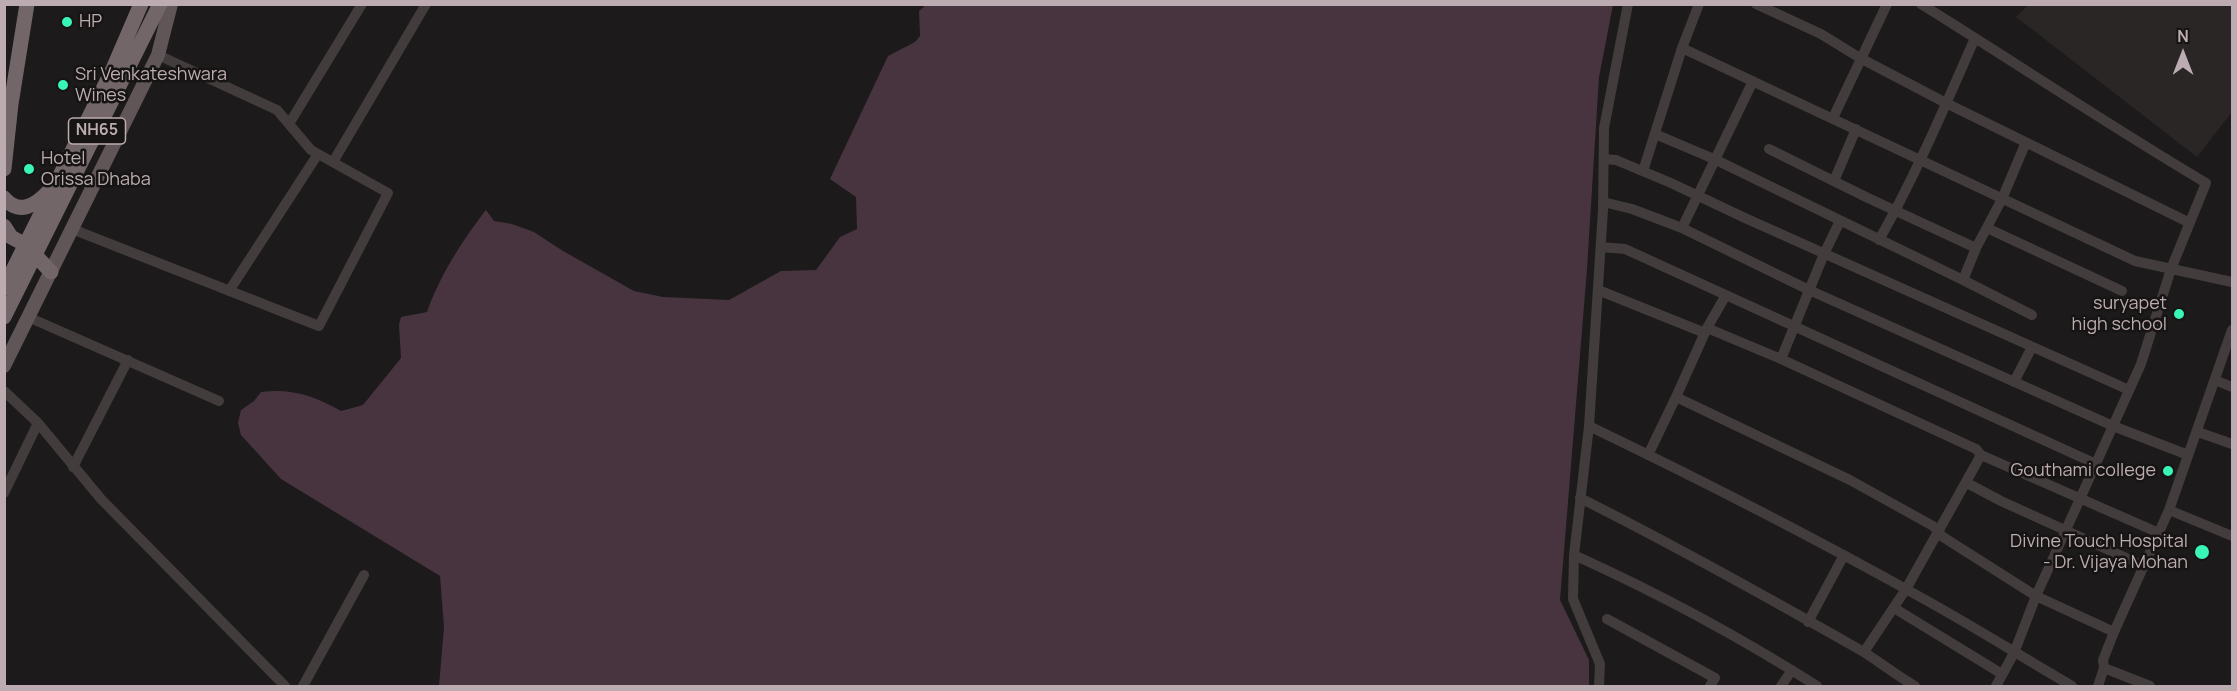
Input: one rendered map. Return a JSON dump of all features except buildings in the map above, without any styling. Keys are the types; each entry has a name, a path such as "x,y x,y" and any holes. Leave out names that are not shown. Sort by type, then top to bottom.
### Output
{"highway":[{"path":"4,169 8,103 27,4"},
{"name":"NH65","path":"4,317 27,252 62,171 113,69 141,4"},
{"name":"NH65","path":"4,288 27,252 160,4"},
{"name":"NH65","path":"4,198 20,208 36,204 51,188 62,171"},
{"path":"4,226 11,237 51,272"},
{"path":"4,244 27,252"}],"main road":[{"path":"4,366 158,55 171,4"}],"street":[{"path":"289,124 362,4"},
{"path":"333,162 426,4"},
{"path":"1599,687 1600,664 1573,599 1574,555 1589,426 1603,202 1604,128 1628,4"},
{"path":"1643,171 1682,48 1699,4"},
{"path":"1756,4 1821,34 1860,58 1946,103 2190,223"},
{"path":"1833,118 1887,4"},
{"path":"1921,4 2140,144 2206,183 2171,269 2141,364 2036,596 2014,653 1996,687"},
{"path":"1879,240 1921,159 1975,38"},
{"path":"1682,48 2135,261 2232,282"},
{"path":"72,229 319,327 388,192 311,150 277,110 158,55"},
{"path":"1682,228 1753,81"},
{"path":"1834,181 1856,129"},
{"path":"1655,134 1714,159 2032,315"},
{"path":"1963,280 1976,248 2002,199 2026,142"},
{"path":"1769,149 1976,248"},
{"path":"229,291 318,154"},
{"path":"1604,159 1616,160 1698,195 1824,254 2129,390"},
{"path":"1603,202 1632,209 1682,228 1809,290 2014,382 2113,426 2188,455"},
{"path":"1781,359 1840,221"},
{"path":"1987,228 2122,291"},
{"path":"1600,247 1625,249 2096,464"},
{"path":"1598,290 1781,359 1976,449 1981,455 2159,533"},
{"path":"1648,455 1725,295"},
{"path":"28,317 219,401"},
{"path":"2098,687 2104,668 2103,660 2169,510 2215,380 2230,350 2232,330"},
{"path":"2014,382 2032,347"},
{"path":"73,467 128,360"},
{"path":"2215,380 2232,387"},
{"path":"4,391 38,423 109,508 285,687"},
{"path":"1676,397 1850,480 1933,526 1943,537 2036,596 2114,632"},
{"path":"4,493 38,423"},
{"path":"1589,426 1844,555 2072,687"},
{"path":"2198,432 2232,444"},
{"path":"1864,652 1906,589 1981,455"},
{"path":"1967,483 2001,501 2144,566"},
{"path":"1580,498 1657,536 1864,652 1915,687"},
{"path":"2169,510 2232,536"},
{"path":"1574,555 1629,580 1792,670 1817,687"},
{"path":"1808,622 1844,555"},
{"path":"303,687 364,575"},
{"path":"1894,608 2002,674"},
{"path":"1607,619 1714,678 1710,687"},
{"path":"2104,668 2150,687"},
{"path":"1781,687 1792,670"}],"shaded area":[{"path":"926,5 1613,5 1599,77 1587,269 1560,600 1589,660 1589,686 439,686 444,627 440,576 281,479 241,435 238,423 241,410 254,401 261,392 272,391 302,394 341,411 363,405 401,358 399,325 401,317 427,312 452,259 486,210 494,221 512,224 534,232 634,291 663,297 729,300 781,271 816,270 840,237 857,229 856,197 830,179 888,56 915,42 920,36 919,11"},
{"path":"2028,5 2232,5 2232,112 2197,157 2016,17"}],"place":[{"name":"HP","path":"67,22"},
{"name":"Sri Venkateshwara Wines","path":"63,85"},
{"name":"Hotel Orissa Dhaba","path":"29,169"},
{"name":"suryapet high school","path":"2179,314"},
{"name":"Gouthami college","path":"2168,471"},
{"name":"Divine Touch Hospital - Dr. Vijaya Mohan","path":"2202,552"}]}
